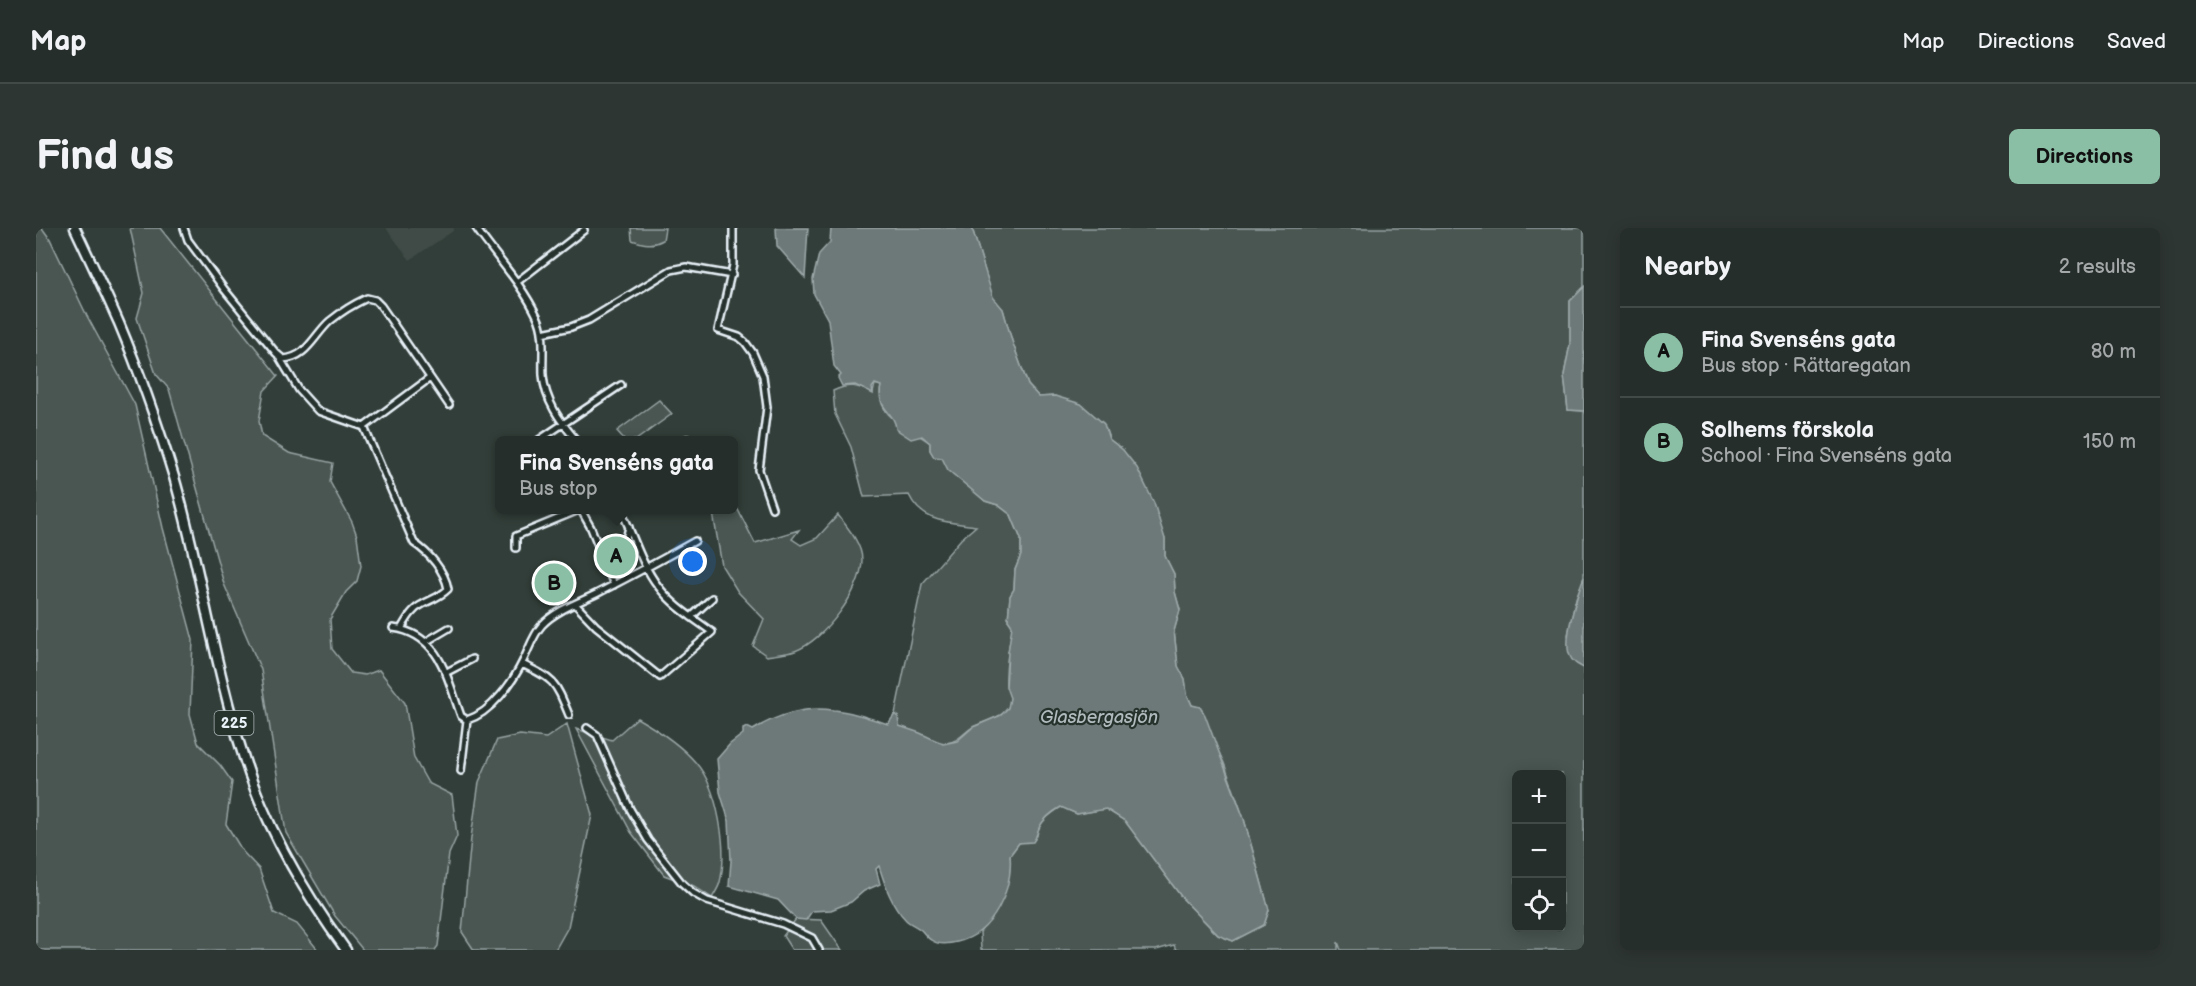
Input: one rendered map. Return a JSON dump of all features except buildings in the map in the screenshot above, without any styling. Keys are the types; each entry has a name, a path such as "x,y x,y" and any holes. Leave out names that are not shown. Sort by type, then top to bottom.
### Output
{"main road":[{"name":"225","path":"74,228 110,303 137,367 173,476 228,703 254,787 284,854 304,889 346,950"}],"street":[{"path":"183,228 188,240 224,289 279,356 299,390 318,411 364,428 414,543 428,552 447,582 448,589 410,614 401,629"},
{"path":"476,228 517,282 537,316 542,333 543,377 552,405 562,424 572,436"},
{"path":"733,228 732,275 718,330 735,335 745,342 753,353 763,376 767,407 759,467 772,508"},
{"path":"517,282 584,230"},
{"path":"542,333 571,327 589,320 671,270 686,267 732,275"},
{"path":"279,356 283,359 294,358 306,349 329,322 367,298 375,300 449,405"},
{"path":"364,428 430,378"},
{"path":"546,436 621,385"},
{"path":"516,548 516,536 570,514"},
{"path":"582,514 591,528 614,585"},
{"path":"575,604 603,632 660,677 712,632 664,593 647,568 623,514"},
{"path":"626,578 620,563 629,527"},
{"path":"467,720 488,708 509,684 522,664 533,637 544,623 575,604 695,541"},
{"path":"691,617 712,598"},
{"path":"393,628 401,629 427,641 445,673 461,716 467,720"},
{"path":"427,641 449,628"},
{"path":"445,673 472,659"},
{"path":"522,664 544,675 556,685 569,715"},
{"path":"461,771 467,720"},
{"path":"587,728 597,735 630,809 648,840 682,883 707,901 783,924 812,939 819,950"}],"shaded area":[{"path":"36,228 42,228 50,239 87,316 135,405 163,528 193,640 190,714 198,743 220,765 232,782 226,824 243,852 259,869 274,913 297,924 318,950 36,950"},
{"path":"130,228 160,228 278,376 264,391 259,421 262,436 289,453 333,463 330,482 352,522 357,536 361,566 357,581 346,592 330,619 332,649 351,673 365,675 379,670 405,703 414,758 428,783 452,795 457,836 449,854 438,946 435,950 363,950 335,916 286,833 261,670 224,584 169,389 156,374 137,318 144,293"},
{"path":"386,228 454,228 453,231 410,260"},
{"path":"631,228 665,228 663,240 648,244 632,240"},
{"path":"972,228 1584,228 1584,287 1570,301 1570,344 1564,375 1568,410 1584,411 1584,577 1576,598 1568,635 1577,664 1584,668 1584,950 1341,950 1338,942 1338,950 1176,950 1174,945 1156,950 981,950 980,932 992,915 1006,886 1010,855 1019,843 1037,836 1042,823 1061,807 1077,814 1106,809 1125,821 1183,899 1218,935 1233,941 1264,925 1269,910 1244,819 1224,763 1192,705 1187,694 1185,679 1178,667 1174,631 1180,610 1175,592 1174,574 1165,556 1165,539 1123,450 1109,439 1103,423 1055,396 1039,397 1028,385 1003,309 993,298"},
{"path":"875,384 881,386 880,397 888,414 930,443 930,450 934,456 942,458 985,501 998,505 1011,515 1021,539 1021,555 1015,570 1008,620 1013,626 1006,670 1006,685 1010,696 1007,710 946,743 899,726 898,717 895,714 922,584 961,539 976,526 937,520 921,511 909,495 864,497 851,447 835,414 833,391 853,386 873,393"},
{"path":"659,400 672,414 642,436 621,436 617,431"},
{"path":"738,510 755,543 799,530 792,539 801,545 817,538 838,515 854,536 860,548 862,560 860,572 848,600 829,626 795,651 767,656 753,646 764,619 738,592 722,566 713,514 738,514"},
{"path":"637,718 683,750 704,774 710,788 719,820 723,853 720,882 712,898 694,886 664,875 631,832 576,729 612,740"},
{"path":"567,724 592,815 568,927 555,950 474,950 462,932 479,782 497,740 520,735 546,738"},
{"path":"796,919 821,920 842,950 792,950 783,936"}],"water":[{"path":"776,228 808,228 805,278 777,246"},
{"name":"Glasbergasjön","path":"831,228 972,228 993,297 1003,309 1028,385 1039,397 1055,396 1081,404 1104,424 1109,439 1123,450 1137,468 1154,503 1165,539 1165,556 1174,574 1175,592 1180,610 1174,631 1178,666 1185,679 1187,694 1192,705 1200,707 1205,715 1244,819 1269,910 1264,925 1233,941 1218,935 1183,899 1125,821 1106,809 1077,814 1061,807 1049,816 1041,824 1033,842 1019,843 1010,855 1008,882 999,908 991,920 970,937 954,943 934,942 906,920 892,901 879,866 876,869 880,884 864,891 851,902 831,910 812,911 806,920 796,919 778,900 729,886 731,861 729,821 720,792 717,759 730,744 743,734 743,729 747,727 753,730 781,716 812,709 847,712 888,724 895,714 898,716 899,726 943,744 957,741 973,727 1001,715 1008,708 1010,698 1006,687 1012,626 1008,620 1015,570 1021,555 1021,539 1011,515 998,505 985,501 948,470 942,458 934,457 930,450 930,443 922,436 911,439 896,429 893,418 881,400 881,386 875,384 872,388 873,394 855,385 842,386 838,378 841,375 834,366 828,320 814,294 813,279 819,254 830,242"},
{"path":"1584,287 1584,411 1568,410 1564,375 1570,344 1570,301"},
{"path":"1584,577 1584,668 1571,658 1568,639 1572,616"}],"place":[{"name":"Fina Svenséns gata","path":"616,556"},
{"name":"Solhems förskola","path":"554,583"}]}
